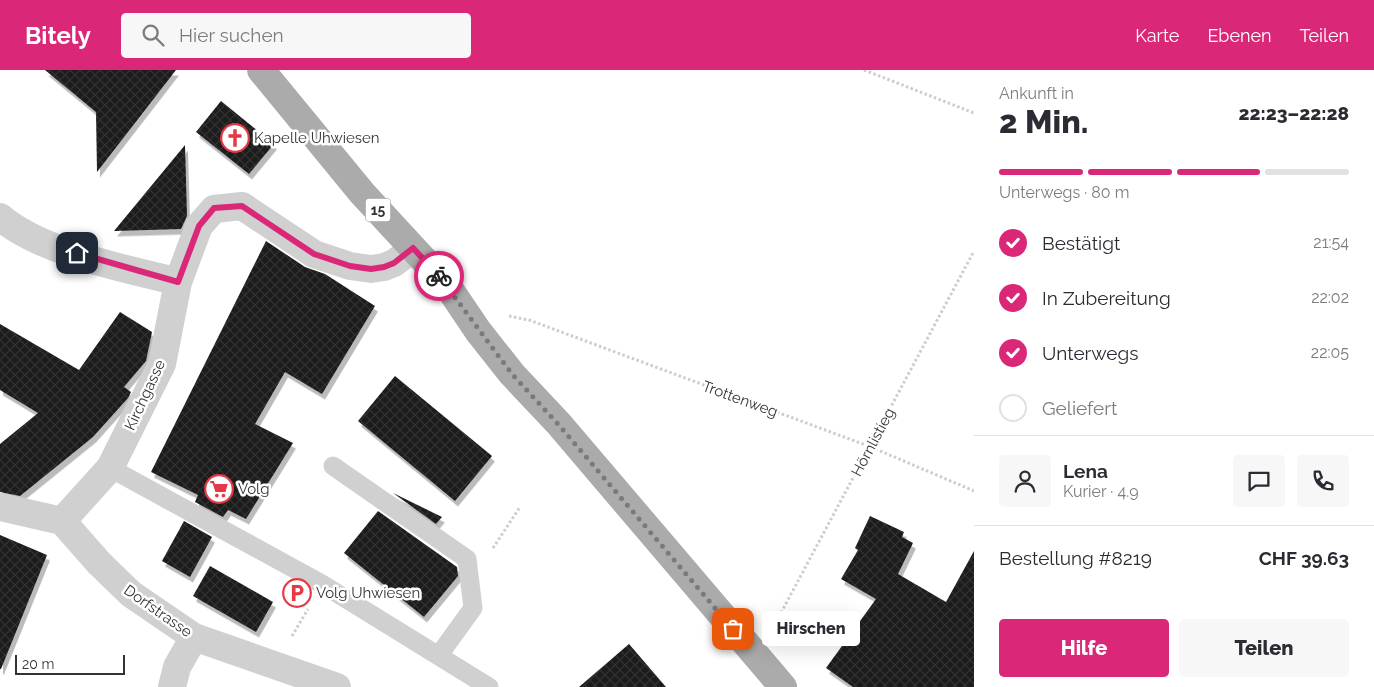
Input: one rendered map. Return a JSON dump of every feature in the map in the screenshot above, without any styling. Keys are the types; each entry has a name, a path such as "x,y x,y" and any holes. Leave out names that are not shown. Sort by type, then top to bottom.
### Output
{"main road":[{"name":"15","path":"261,70 362,193 447,286 478,331 512,374 558,424 783,687"}],"street":[{"name":"Kirchgasse","path":"62,520 110,468 162,364 178,282 199,226 214,208 242,206 314,254 350,266 371,269 384,267 394,263 413,248"},
{"path":"0,217 45,243 178,282"},
{"path":"0,507 62,520"},
{"name":"Dorfstrasse","path":"62,520 99,563 130,594 194,637 337,687"},
{"path":"172,687 177,667 194,637"}],"lane":[{"path":"334,466 467,559 473,608 439,655"},
{"path":"110,468 322,584 489,687"}],"path":[{"path":"864,70 974,113"},
{"name":"Hörnlistieg","path":"770,632 871,447 974,251"},
{"name":"Trottenweg","path":"503,315 530,320 871,447 974,491"},
{"path":"288,642 322,584"}],"building":[{"path":"45,70 176,70 97,172 96,112"},
{"name":"Kapelle Uhwiesen","path":"221,101 274,144 249,174 196,132"},
{"path":"185,145 187,216 181,229 114,231"},
{"path":"266,241 305,267 325,274 375,306 322,394 285,372 255,424 293,443 246,519 228,510 223,517 195,502 198,495 151,472"},
{"path":"120,312 152,332 146,361 124,387 131,392 128,398 93,437 20,496 0,492 0,444 38,413 0,390 0,324 79,370"},
{"path":"395,376 492,456 455,501 358,421"},
{"path":"393,493 442,517 436,524"},
{"path":"378,511 457,567 458,576 424,617 344,553"},
{"path":"870,516 904,532 902,537 913,543 898,574 946,602 974,551 974,687 853,687 826,668 876,599 841,579 858,550 855,548"},
{"path":"184,521 212,537 190,577 162,561"},
{"path":"0,535 47,555 1,669 0,669"},
{"path":"210,566 273,602 256,632 193,596"},
{"path":"629,644 666,687 579,687"}],"way so far":[{"path":"439,276 478,331 512,374 558,424 733,629"}],"place":[{"name":"Kapelle Uhwiesen","path":"235,138"},
{"name":"Volg","path":"219,489"},
{"name":"Volg Uhwiesen","path":"297,593"},
{"name":"Hirschen","path":"733,629"}],"route":[{"path":"77,253 178,282 199,226 214,208 242,206 314,254 350,266 371,269 394,263 413,248 439,276"}]}
